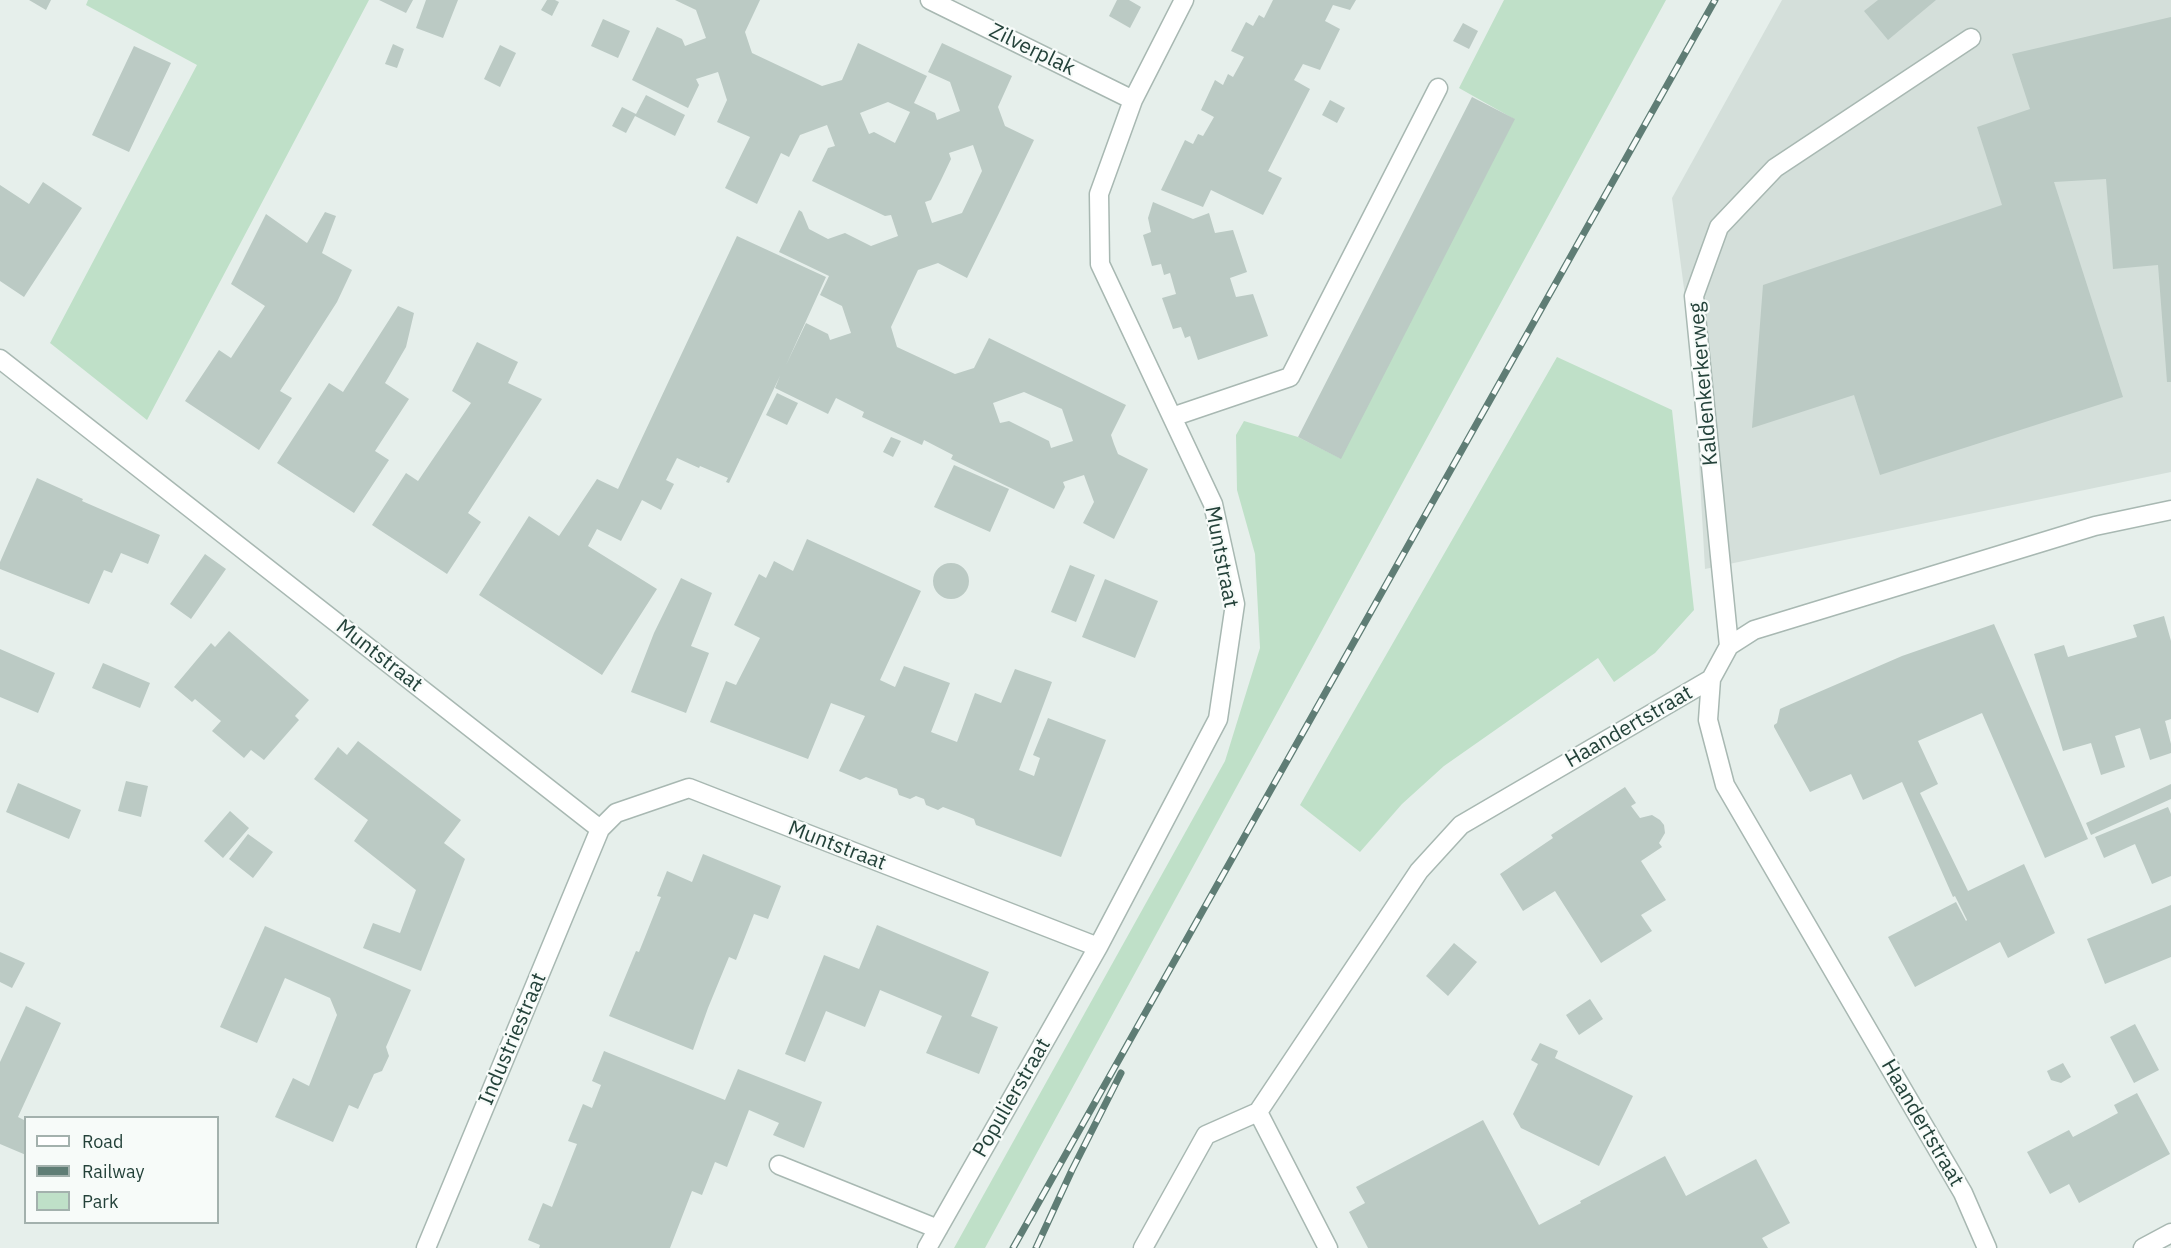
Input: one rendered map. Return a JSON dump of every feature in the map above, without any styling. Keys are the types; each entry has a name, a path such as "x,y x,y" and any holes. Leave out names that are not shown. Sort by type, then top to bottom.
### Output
{"street":[{"name":"Zilverplak","path":"930,0 1133,100"},
{"path":"1133,100 1184,0"},
{"name":"Kaldenkerkerweg","path":"1729,646 1694,296 1719,227 1775,168 1971,38"},
{"path":"1172,417 1290,377 1438,88"},
{"name":"Muntstraat","path":"0,359 600,829 616,813 689,788 1098,947 1218,719 1234,604 1213,504 1100,264 1099,194 1133,100"},
{"path":"1711,679 1729,646 1754,630 2096,526 2171,510"},
{"name":"Haandertstraat","path":"1258,1112 1419,871 1461,825 1711,679"},
{"name":"Haandertstraat","path":"1711,679 1708,720 1725,785 1963,1193 1987,1248"},
{"name":"Industriestraat","path":"426,1248 600,829"},
{"name":"Populierstraat","path":"927,1248 1098,947"},
{"path":"1143,1248 1206,1135 1258,1112 1328,1248"},
{"path":"779,1165 938,1229"},
{"path":"2143,1248 2171,1233"}],"shaded area":[{"path":"1782,0 2171,0 2171,472 1705,569 1693,356 1672,198"}],"green space":[{"path":"88,0 369,0 147,420 50,343 197,65 86,5"},
{"path":"1504,0 1666,0 985,1248 954,1248 1225,761 1260,648 1255,554 1237,490 1236,435 1244,421 1298,437 1340,458 1514,119 1459,88"},
{"path":"1557,357 1672,410 1694,610 1655,653 1614,682 1598,658 1444,766 1402,804 1360,852 1300,805"}],"building":[{"path":"29,0 51,0 46,10"},
{"path":"379,0 413,0 406,13"},
{"path":"426,0 458,0 443,38 416,28"},
{"path":"547,0 559,2 552,16 541,10"},
{"path":"675,0 760,0 745,32 752,53 822,86 842,80 858,43 927,76 914,103 935,113 937,120 960,111 950,82 928,72 942,43 1012,76 998,107 1005,126 1034,140 1001,209 967,278 938,263 918,270 891,327 897,347 955,374 974,368 989,338 1126,405 1111,435 1114,444 1118,454 1148,469 1114,539 1083,523 1094,502 1084,475 1063,482 1065,487 1054,509 951,459 953,455 924,440 922,445 862,417 864,412 836,398 828,414 775,388 780,376 729,483 726,482 728,478 677,458 666,480 674,484 661,510 642,500 621,541 597,529 588,546 657,589 602,675 479,595 529,516 559,536 597,479 618,489 737,236 826,277 786,365 806,323 828,334 830,340 851,333 842,306 820,295 829,276 779,252 799,210 809,229 828,239 845,233 871,246 898,236 891,215 885,216 812,181 828,148 835,146 827,125 800,135 789,157 781,153 757,204 725,188 750,137 717,122 727,100 718,72 696,79 699,85 688,108 632,80 657,27 682,39 685,46 706,38 696,10","holes":["888,102 910,112 895,143 874,132 869,134 860,113","973,145 982,171 962,213 932,223 925,202 931,200 941,180 951,159 949,153","1024,392 1062,409 1073,441 1051,448 1049,441 1009,421 1000,423 993,403"]},
{"path":"1117,0 1129,0 1141,7 1130,28 1109,16"},
{"path":"1273,0 1356,0 1350,10 1333,5 1325,21 1340,29 1320,70 1303,64 1294,80 1310,89 1268,171 1282,178 1263,215 1211,190 1203,207 1161,190 1185,140 1193,144 1198,134 1203,136 1214,117 1201,110 1215,80 1223,85 1228,74 1233,77 1244,57 1231,51 1246,22 1253,26 1259,15 1264,18"},
{"path":"1878,0 1936,0 1888,40 1864,11"},
{"path":"2171,17 2171,382 2167,382 2158,265 2113,269 2106,179 2054,182 2123,397 1880,475 1854,395 1752,428 1763,285 2002,205 1977,127 2030,109 2012,54"},
{"path":"603,19 630,31 618,58 591,46"},
{"path":"1463,23 1478,31 1469,49 1453,41"},
{"path":"393,44 404,49 397,68 385,64"},
{"path":"500,45 516,53 500,87 484,79"},
{"path":"134,46 171,63 129,152 92,135"},
{"path":"646,95 685,115 675,136 635,116 626,133 612,126 622,107 636,114"},
{"path":"1472,97 1515,119 1341,459 1298,437"},
{"path":"1330,100 1345,108 1337,123 1322,115"},
{"path":"43,182 82,208 24,297 0,281 0,185 29,204"},
{"path":"1153,202 1193,219 1209,213 1215,233 1233,230 1247,272 1230,278 1236,297 1253,294 1268,336 1198,360 1190,336 1185,338 1181,327 1173,329 1162,298 1176,294 1170,273 1164,275 1161,264 1152,266 1143,235 1151,232 1148,218"},
{"path":"325,212 336,216 322,253 352,270 337,302 280,391 292,398 259,450 185,401 219,350 231,358 265,306 231,284 266,214 307,243"},
{"path":"398,306 414,313 406,347 385,383 409,399 375,451 389,460 354,513 277,463 329,383 343,392"},
{"path":"477,342 518,362 508,383 542,399 468,513 481,522 447,574 372,525 406,473 418,481 471,403 452,391"},
{"path":"777,393 798,403 787,425 766,415"},
{"path":"891,437 901,441 893,457 883,452"},
{"path":"954,465 1009,489 990,532 934,507"},
{"path":"37,478 83,499 82,501 160,535 148,564 121,553 112,573 104,570 89,604 0,569 0,562"},
{"path":"807,539 921,591 880,680 895,687 904,666 950,683 931,732 957,742 975,693 1001,703 1015,669 1052,682 1019,770 1034,776 1040,758 1033,755 1048,718 1106,740 1061,857 976,825 974,819 959,813 943,807 938,810 926,805 924,799 916,796 910,799 899,795 897,789 866,777 860,780 839,771 865,716 831,703 808,759 710,722 726,681 736,685 760,638 734,625 759,574 766,578 774,561 793,571"},
{"path":"205,554 226,569 191,619 170,604"},
{"path":"951,563 964,568 969,581 964,594 951,599 938,594 933,581 938,568"},
{"path":"1070,565 1095,575 1076,622 1051,612"},
{"path":"681,578 712,593 691,646 709,653 686,713 631,692 654,633"},
{"path":"1105,579 1158,601 1135,658 1082,637"},
{"path":"2164,616 2171,641 2171,719 2165,721 2171,753 2150,760 2140,728 2115,736 2125,767 2101,775 2091,743 2063,751 2034,654 2064,645 2068,657 2137,637 2133,625"},
{"path":"1994,624 2088,839 2045,858 1982,713 1918,741 1938,784 1920,793 1968,891 2024,864 2055,933 2008,958 2000,942 1915,987 1888,937 1956,902 1967,920 1955,896 1953,897 1902,782 1863,800 1851,774 1810,792 1774,725 1777,723 1782,708 1902,656"},
{"path":"229,631 309,700 295,716 299,720 264,760 251,750 244,758 212,731 221,721 195,699 192,702 174,687 211,643 215,647"},
{"path":"0,649 55,673 38,713 0,697"},
{"path":"103,663 150,683 140,708 92,688"},
{"path":"358,741 461,820 444,843 465,859 421,971 363,948 373,923 400,933 416,890 354,841 368,820 314,779 338,747 347,755"},
{"path":"126,781 148,786 141,817 118,811"},
{"path":"18,783 81,810 69,839 6,812"},
{"path":"2171,784 2171,799 2091,835 2086,823"},
{"path":"1625,787 1636,803 1631,806 1640,818 1652,815 1664,825 1665,833 1659,843 1662,847 1641,861 1666,900 1641,915 1652,931 1601,963 1555,891 1523,911 1500,874 1553,838 1551,835"},
{"path":"2168,807 2171,814 2171,876 2152,884 2135,844 2104,858 2095,837"},
{"path":"230,811 249,828 223,858 204,841"},
{"path":"248,834 273,852 253,878 229,859"},
{"path":"703,854 781,886 768,919 754,914 736,960 729,957 693,1050 609,1016 636,951 639,952 661,897 657,896 667,871 692,882"},
{"path":"2171,905 2171,957 2105,984 2087,939"},
{"path":"877,925 989,972 971,1016 998,1027 979,1074 926,1053 942,1016 880,990 865,1027 826,1011 805,1062 785,1054 824,955 859,969"},
{"path":"265,926 411,990 386,1047 389,1056 382,1071 374,1074 358,1109 349,1105 333,1142 275,1117 293,1078 309,1086 337,1015 330,998 285,978 257,1043 220,1027"},
{"path":"1454,943 1477,962 1448,996 1426,976"},
{"path":"0,952 25,963 12,988 0,982"},
{"path":"1590,999 1603,1019 1579,1035 1566,1015"},
{"path":"26,1006 61,1023 18,1117 24,1120 24,1154 0,1144 0,1062"},
{"path":"2135,1024 2159,1070 2134,1083 2110,1037"},
{"path":"1540,1043 1558,1051 1555,1058 1633,1096 1599,1166 1521,1128 1513,1114 1538,1064 1531,1060"},
{"path":"604,1051 725,1100 738,1069 822,1102 804,1148 773,1135 779,1123 749,1110 727,1167 715,1162 702,1195 692,1191 670,1248 539,1248 540,1245 528,1240 543,1203 552,1207 577,1144 568,1141 583,1104 592,1108 601,1085 592,1081"},
{"path":"2063,1063 2071,1077 2061,1083 2051,1080 2047,1071"},
{"path":"2137,1093 2170,1154 2079,1203 2069,1184 2050,1194 2027,1152 2069,1130 2073,1137 2096,1125 2118,1113 2114,1105"},
{"path":"1483,1120 1539,1225 1665,1156 1686,1196 1756,1159 1790,1223 1762,1238 1768,1248 1368,1248 1349,1212 1365,1203 1356,1187"}],"railway":[{"path":"1013,1248 1715,0"},
{"path":"1036,1248 1121,1073"}]}
